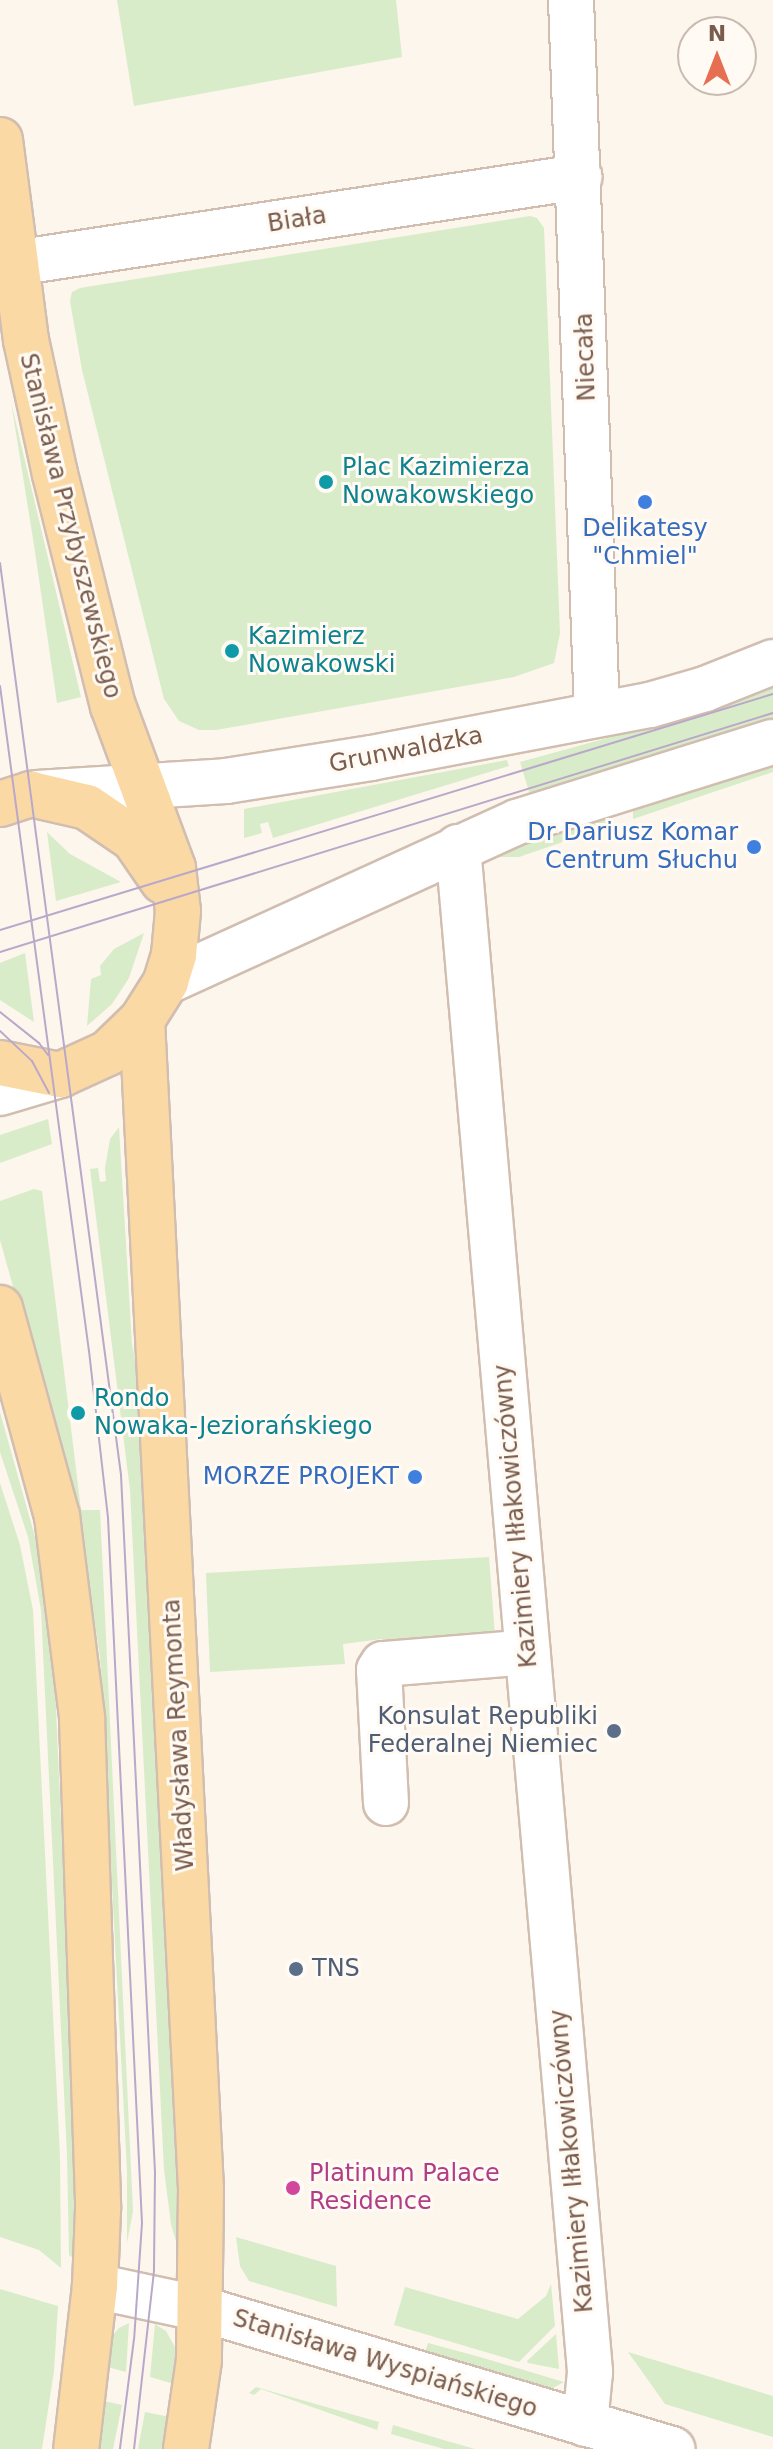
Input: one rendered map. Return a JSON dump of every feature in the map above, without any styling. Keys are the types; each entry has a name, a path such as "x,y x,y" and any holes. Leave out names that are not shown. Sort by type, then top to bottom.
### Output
{"main road":[{"name":"Stanisława Przybyszewskiego","path":"0,140 26,340 55,474 113,706 173,868 178,903 178,930 166,982 142,1020 108,1053 60,1075"},
{"path":"18,798 87,807 114,823 134,839 178,903"},
{"name":"Władysława Reymonta","path":"142,1020 200,2159 202,2309 199,2360 186,2449"},
{"path":"0,1063 60,1075"},
{"path":"0,1308 63,1542 82,1718 98,2209 95,2286 76,2449"}],"street":[{"name":"Niecała","path":"571,0 597,714"},
{"name":"Biała","path":"15,263 579,177"},
{"name":"Grunwaldzka","path":"18,798 254,778 597,714 705,689 773,662"},
{"path":"166,982 517,822 773,742"},
{"name":"Kazimiery Iłłakowiczówny","path":"458,847 590,2372 585,2424"},
{"path":"0,1093 60,1075"},
{"path":"386,1803 379,1670 383,1664 528,1652"},
{"name":"Stanisława Wyspiańskiego","path":"95,2286 202,2309 673,2449"}],"green space":[{"path":"117,0 396,0 402,57 134,106"},
{"name":"Plac Kazimierza Nowakowskiego","path":"530,216 537,218 544,228 560,633 554,663 514,677 216,730 199,730 179,721 164,699 82,370 70,301 72,292 80,288"},
{"path":"11,402 81,697 57,703 34,545"},
{"path":"773,687 773,722 530,795 520,762 706,711"},
{"path":"507,760 509,766 273,838 268,822 260,824 262,833 244,838 244,809"},
{"path":"773,765 773,772 633,819 633,808"},
{"path":"607,815 615,824 519,857 489,857"},
{"path":"47,832 70,854 121,882 56,901"},
{"path":"144,933 129,978 112,1004 87,1026 91,979 101,975 100,966 114,949"},
{"path":"25,953 34,1022 0,1000 0,963"},
{"path":"48,1119 52,1144 0,1163 0,1135"},
{"path":"119,1127 132,1344 146,1417 186,2238 181,2259 171,2224 164,2170 130,1490 90,1169 98,1168 100,1182 106,1181 110,1139"},
{"path":"34,1189 42,1191 81,1510 100,1510 133,2211 127,2243 127,2171 100,1656 84,1557 10,1292 14,1290 0,1240 0,1201"},
{"path":"0,1412 51,1594 78,2208 77,2261 69,2255 41,1610 28,1537 0,1452"},
{"path":"0,1483 20,1545 33,1610 60,2156 61,2268 39,2250 0,2237"},
{"path":"489,1557 496,1649 384,1649 382,1639 343,1644 345,1664 210,1672 206,1573"},
{"path":"236,2237 336,2266 337,2307 249,2281 240,2266"},
{"path":"551,2284 555,2326 519,2362 394,2325 405,2287 518,2319 546,2296"},
{"path":"0,2289 58,2306 54,2371 42,2449 0,2449"},
{"path":"129,2323 126,2372 104,2366 108,2341 119,2328"},
{"path":"155,2324 166,2331 175,2347 174,2384 150,2377"},
{"path":"556,2334 559,2369 528,2363 527,2361"},
{"path":"428,2343 564,2382 553,2388 538,2386 425,2353"},
{"path":"628,2352 773,2396 773,2437 665,2404"},
{"path":"256,2387 379,2422 377,2430 261,2389 254,2395 249,2393"},
{"path":"100,2400 122,2405 113,2449 92,2449"},
{"path":"145,2412 170,2417 166,2449 138,2449"},
{"path":"393,2425 475,2449 444,2449 391,2434"}],"tram line":[{"path":"0,563 121,1475 155,2172 154,2271 134,2449"},
{"path":"0,686 89,1351 108,1518 142,2223 134,2339 120,2449"},
{"path":"0,930 773,694"},
{"path":"0,952 773,713"},
{"path":"0,1012 39,1043 48,1055"},
{"path":"0,1031 32,1061 49,1093"}],"place":[{"name":"Plac Kazimierza Nowakowskiego","path":"326,482"},
{"name":"Delikatesy \"Chmiel\"","path":"645,502"},
{"name":"Kazimierz Nowakowski","path":"232,651"},
{"name":"Dr Dariusz Komar Centrum Słuchu","path":"754,847"},
{"name":"Rondo Nowaka-Jeziorańskiego","path":"78,1413"},
{"name":"MORZE PROJEKT","path":"415,1477"},
{"name":"Konsulat Republiki Federalnej Niemiec","path":"614,1731"},
{"name":"TNS","path":"296,1969"},
{"name":"Platinum Palace Residence","path":"293,2188"}]}
